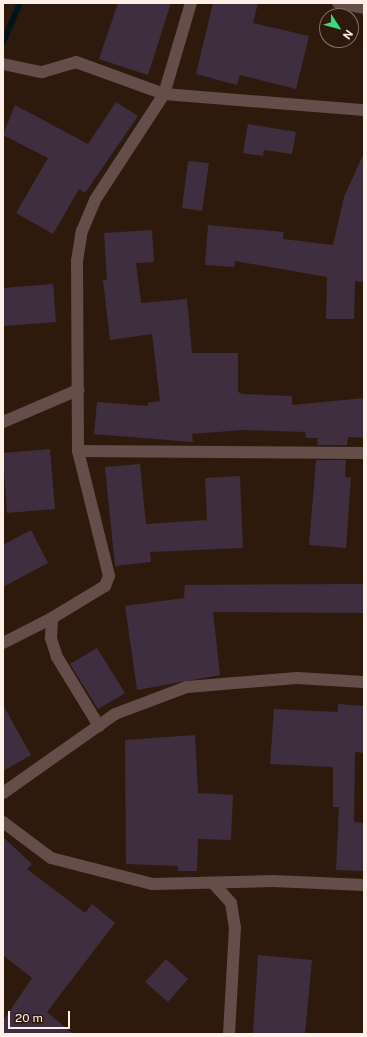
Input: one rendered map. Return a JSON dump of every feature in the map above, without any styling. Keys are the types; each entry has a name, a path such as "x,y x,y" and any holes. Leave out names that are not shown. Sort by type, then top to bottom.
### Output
{"street":[{"path":"3,643 52,618 108,581 78,451 77,261 82,231 95,200 164,94 191,3"},
{"path":"338,3 364,8"},
{"path":"3,64 42,72 76,62 164,94 364,110"},
{"path":"3,422 78,390"},
{"path":"78,451 364,453"},
{"path":"52,618 51,638 57,656 98,726"},
{"path":"3,793 98,726 141,702 187,687 297,678 364,682"},
{"path":"3,822 38,850 65,862 152,884 273,881 364,885"},
{"path":"213,883 230,903 235,928 229,1034"}],"building":[{"path":"118,3 171,3 148,75 99,59"},
{"path":"213,3 258,3 253,23 309,36 296,89 240,75 237,85 196,74"},
{"path":"116,102 138,116 85,193 79,189 53,234 16,213 48,158 3,135 15,105 88,144"},
{"path":"248,124 296,132 292,154 264,150 263,156 243,153"},
{"path":"364,153 364,282 355,281 354,319 326,319 327,277 235,261 234,267 205,265 208,225 284,232 283,239 333,245 344,197"},
{"path":"188,161 209,163 202,211 182,208"},
{"path":"152,230 154,262 136,263 141,303 187,299 192,353 238,353 238,392 242,394 292,396 292,405 364,398 364,438 348,437 347,445 317,445 318,438 306,438 305,432 243,430 192,434 193,442 94,434 97,402 148,406 148,403 160,401 152,334 110,340 103,280 107,280 104,233"},
{"path":"53,284 56,322 3,326 3,288"},
{"path":"50,449 55,509 7,513 3,453"},
{"path":"316,460 346,460 345,478 351,477 346,548 309,545"},
{"path":"140,464 146,524 207,520 205,478 240,476 243,548 150,552 151,562 115,566 105,467"},
{"path":"31,530 48,563 3,587 3,545"},
{"path":"364,584 364,613 213,612 220,675 137,690 125,606 184,598 185,585"},
{"path":"97,648 125,693 98,709 70,664"},
{"path":"338,704 364,706 364,753 355,752 354,822 364,823 364,871 336,870 339,807 333,807 333,767 270,764 274,709 338,712"},
{"path":"3,705 31,755 3,771"},
{"path":"195,735 198,793 233,795 231,840 198,839 197,871 178,871 178,866 126,864 125,740"},
{"path":"3,837 32,864 27,869 85,913 92,904 115,923 47,1012 73,1034 3,1034 3,1021 32,978 3,955"},
{"path":"258,955 312,960 305,1034 253,1034"},
{"path":"166,959 188,979 168,1002 145,982"}],"waterway":[{"path":"3,42 20,3"}]}
